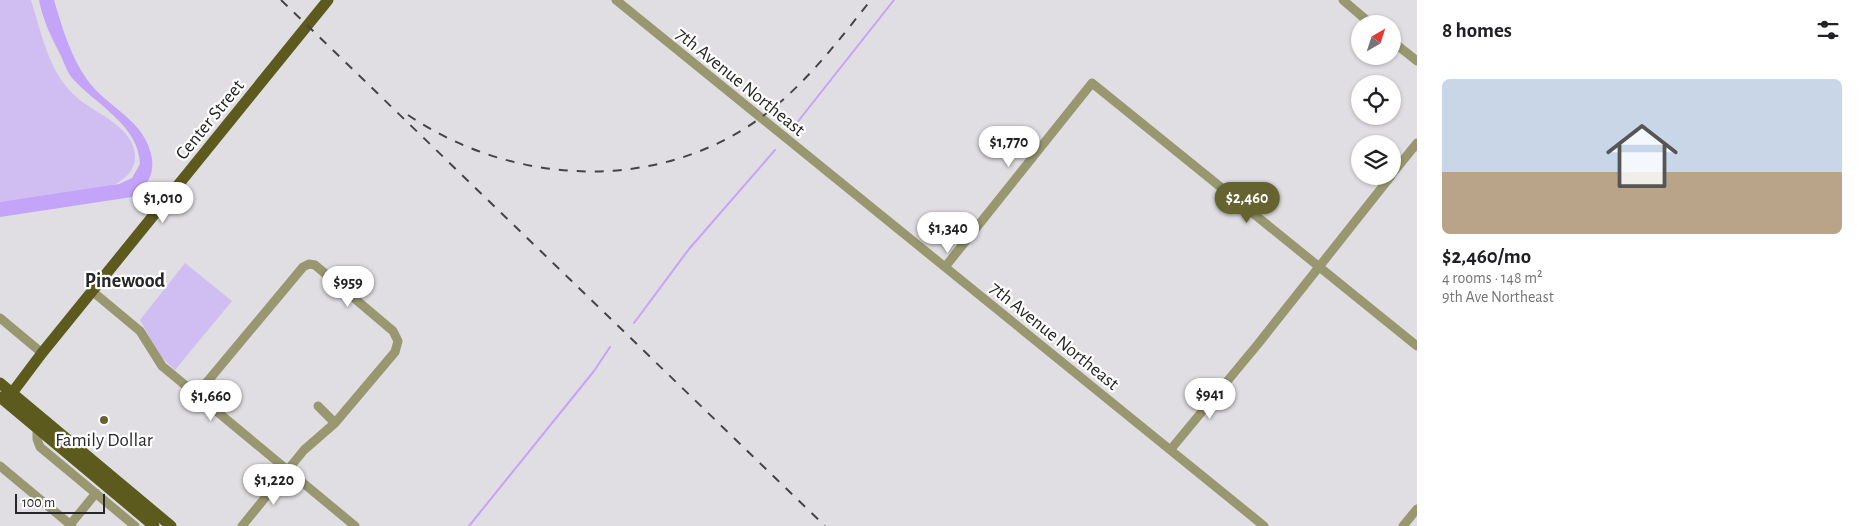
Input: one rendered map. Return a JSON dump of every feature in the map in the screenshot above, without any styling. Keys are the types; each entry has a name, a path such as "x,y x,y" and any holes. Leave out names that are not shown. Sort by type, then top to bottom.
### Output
{"main road":[{"name":"Center Street","path":"5,400 328,0"},
{"path":"0,383 5,400 154,526"},
{"path":"5,400 171,526"}],"street":[{"name":"7th Avenue Northeast","path":"616,0 1264,526"},
{"path":"1342,0 1360,15"},
{"path":"1401,48 1417,61"},
{"path":"945,267 1092,83 1417,346"},
{"path":"1401,164 1417,144"},
{"path":"1171,449 1258,344 1384,185"},
{"path":"196,394 303,267 309,264 315,265 394,330 398,342 395,352 335,423 304,450 242,526"},
{"path":"92,291 140,331 162,366 355,526"},
{"path":"0,318 42,353"},
{"path":"318,406 335,423"},
{"path":"37,428 37,439 40,447 135,526"},
{"path":"0,466 70,525 96,493"},
{"path":"1403,526 1417,509"}],"shaded area":[{"path":"0,0 31,0 46,48 60,79 88,106 115,123 132,143 135,160 133,167 121,181 111,186 0,203"},
{"path":"39,0 54,0 67,40 80,69 94,88 134,124 142,134 152,159 152,171 145,185 132,197 0,217 0,202 119,184 132,178 140,164 138,150 124,127 81,88 70,75 47,27"},
{"path":"185,263 232,301 175,370 160,356 140,320"}],"waterway":[{"path":"792,129 894,0"},
{"path":"634,323 689,249 775,150"},
{"path":"469,526 594,371 610,347"}],"railway":[{"path":"281,0 825,526"},
{"path":"408,115 449,139 493,156 539,167 586,171 632,169 678,159 722,141 779,104 821,61 871,0"}],"place":[{"name":"Family Dollar","path":"104,420"}],"district":[{"name":"Pinewood","path":"125,280"}]}
